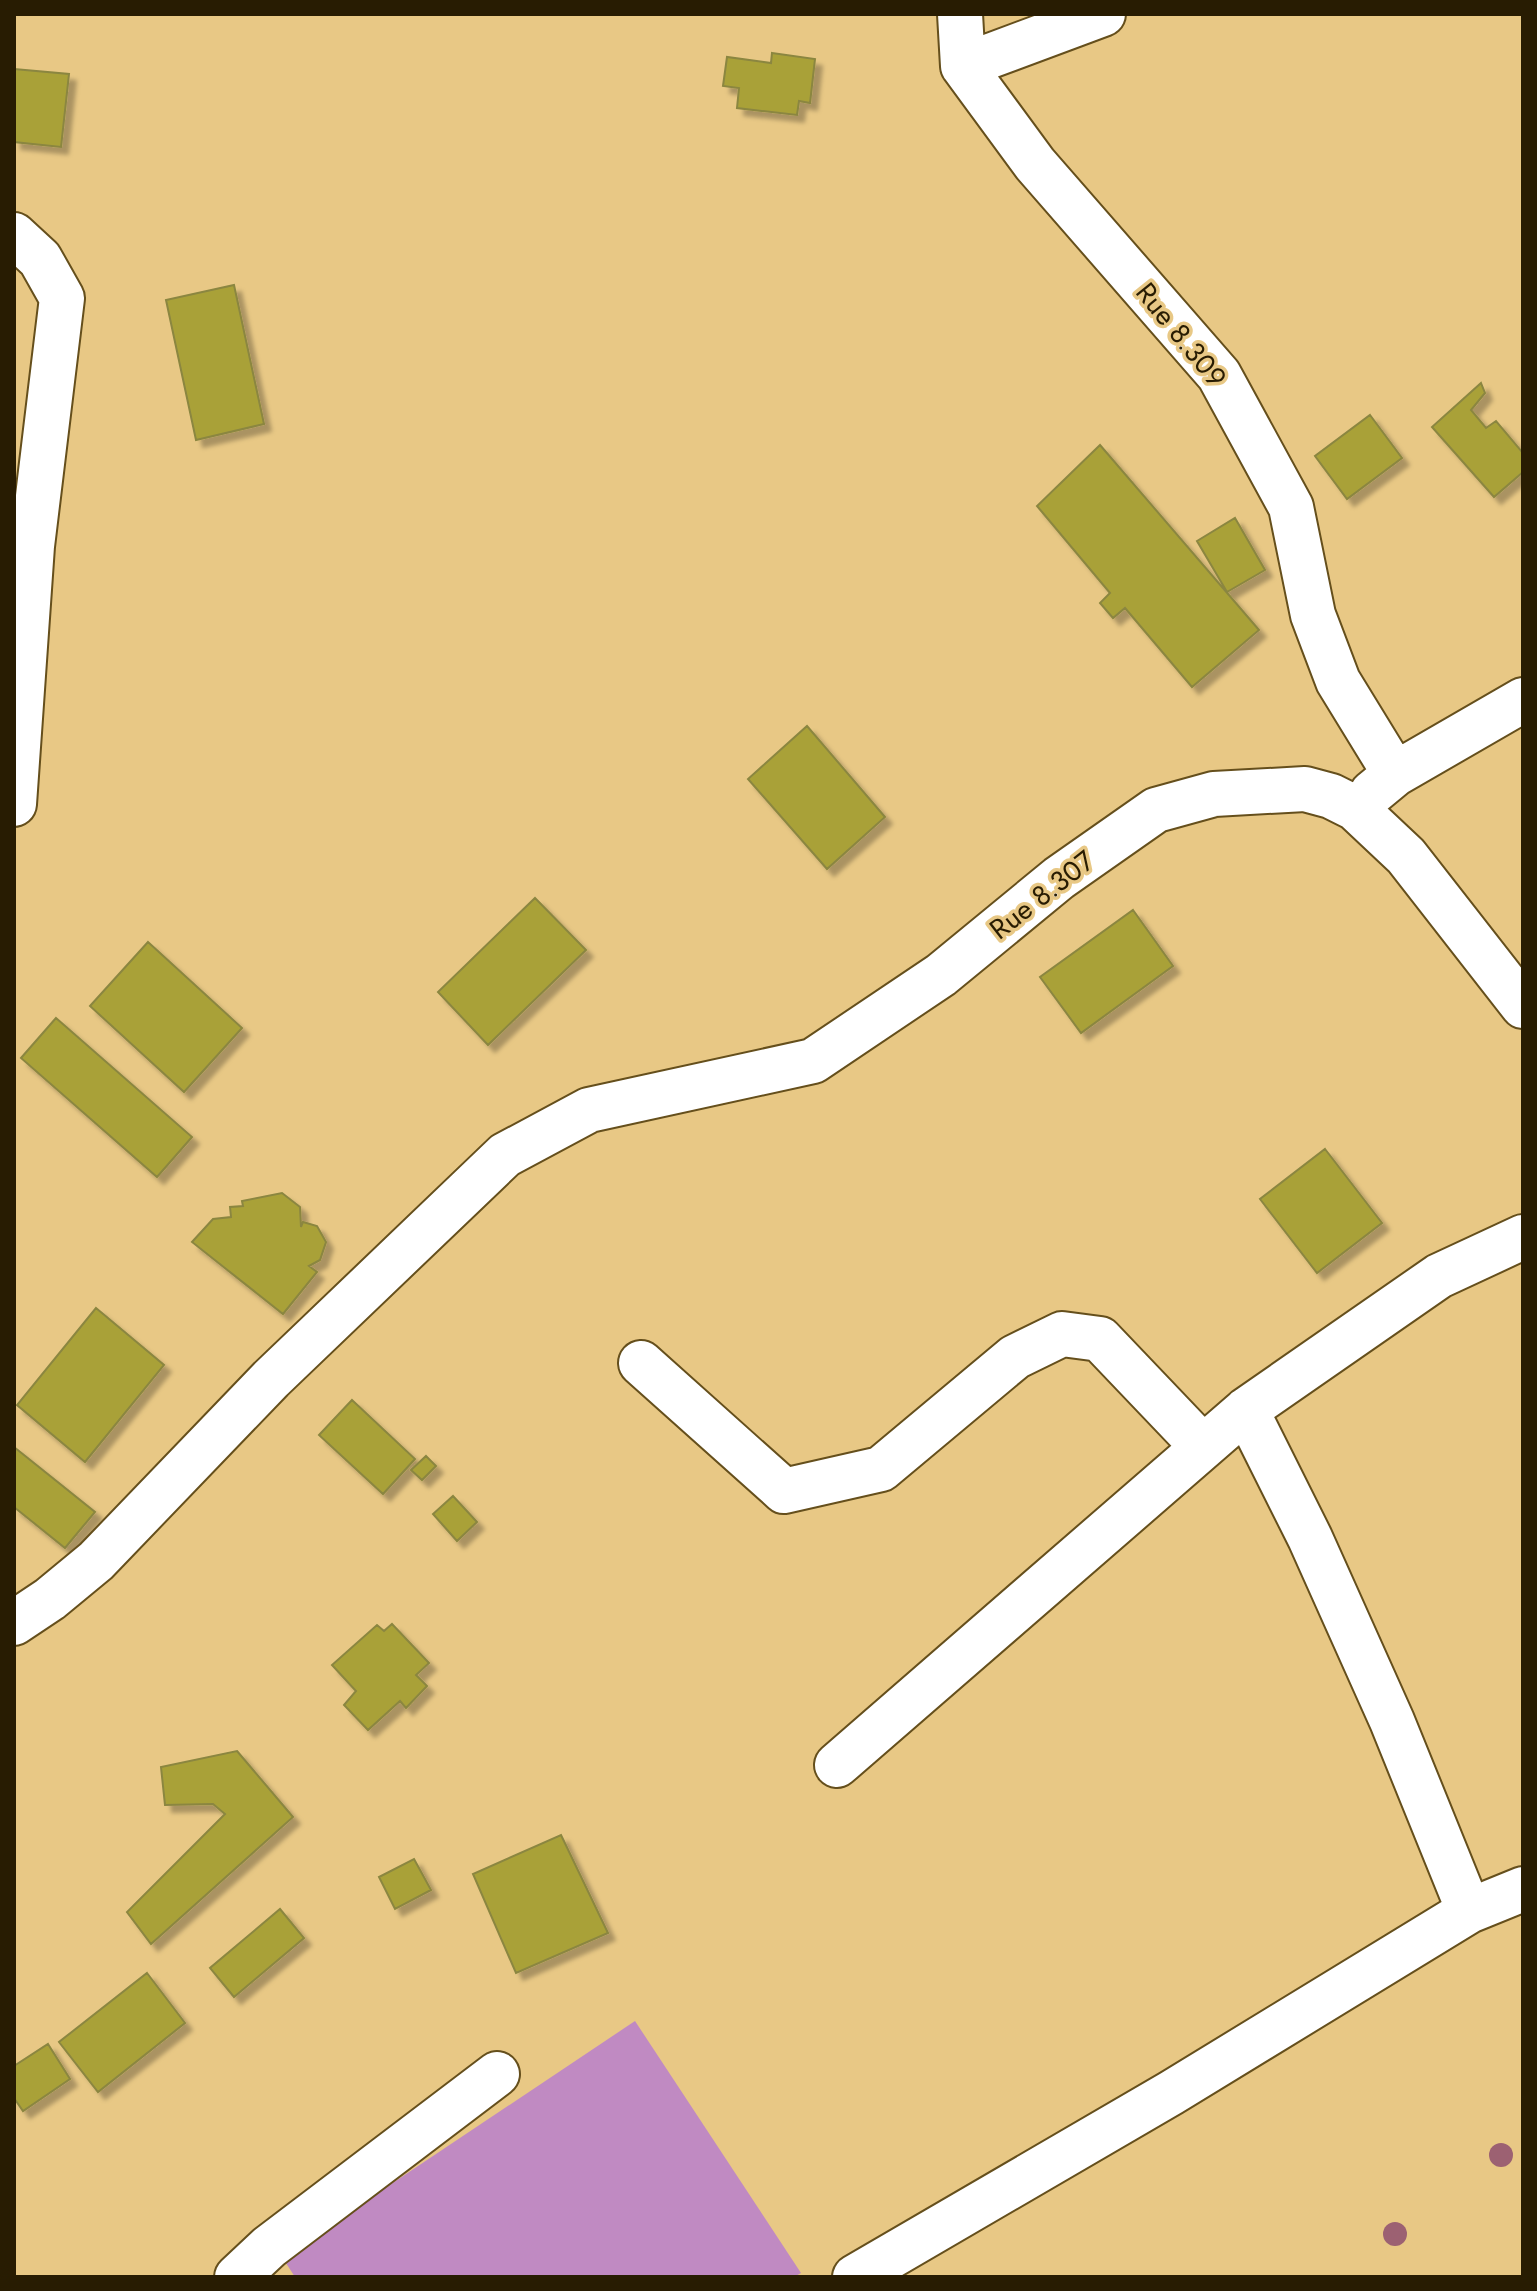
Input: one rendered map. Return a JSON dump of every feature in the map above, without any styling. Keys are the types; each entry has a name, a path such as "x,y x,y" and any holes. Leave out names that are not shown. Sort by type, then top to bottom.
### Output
{"street":[{"path":"960,14 963,66 1103,14"},
{"name":"Rue 8.309","path":"963,66 1035,164 1219,375 1291,507 1313,615 1338,681 1395,774"},
{"path":"14,235 40,259 62,298 23,548 14,804"},
{"path":"1355,808 1395,774 1523,700"},
{"name":"Rue 8.307","path":"14,1623 50,1599 96,1561 271,1379 505,1155 589,1110 813,1061 941,975 1059,878 1156,810 1214,794 1305,789 1331,796 1355,808 1406,856 1523,1006"},
{"path":"837,1765 1246,1410 1439,1276 1523,1237"},
{"path":"641,1363 784,1491 881,1469 1015,1357 1062,1334 1100,1339 1203,1447"},
{"path":"1246,1410 1310,1538 1386,1707 1469,1911"},
{"path":"855,2277 1171,2093 1469,1911 1523,1889"},
{"path":"237,2277 269,2247 497,2074"}],"shaded area":[{"path":"635,2021 801,2273 794,2277 295,2277 282,2257"}],"building":[{"path":"772,53 815,59 810,103 799,101 797,115 737,108 739,88 723,86 727,57 771,63"},
{"path":"14,69 69,74 61,147 14,142"},
{"path":"234,285 264,424 196,440 166,300"},
{"path":"1481,383 1485,393 1471,410 1486,428 1496,421 1523,453 1523,472 1494,497 1432,427"},
{"path":"1370,415 1402,458 1347,499 1315,456"},
{"path":"1100,445 1259,630 1192,687 1125,608 1113,618 1100,603 1110,593 1037,506"},
{"path":"1235,518 1265,570 1227,592 1197,541"},
{"path":"807,726 885,817 827,869 748,779"},
{"path":"535,898 586,950 488,1045 438,992"},
{"path":"1133,910 1173,966 1081,1033 1040,977"},
{"path":"148,942 242,1028 184,1092 90,1006"},
{"path":"56,1018 192,1137 157,1177 21,1058"},
{"path":"1325,1149 1382,1223 1317,1273 1260,1199"},
{"path":"282,1193 300,1207 301,1227 303,1222 317,1226 326,1242 320,1260 309,1266 317,1272 283,1314 192,1242 213,1219 231,1217 230,1207 243,1206 242,1201"},
{"path":"96,1308 164,1365 85,1462 17,1405"},
{"path":"352,1400 415,1459 383,1494 319,1435"},
{"path":"14,1447 95,1512 65,1548 14,1507"},
{"path":"426,1456 436,1466 422,1480 411,1470"},
{"path":"453,1496 477,1522 457,1541 433,1514"},
{"path":"392,1624 429,1663 416,1675 427,1686 406,1708 400,1701 368,1730 344,1705 356,1691 332,1665 377,1625 384,1631"},
{"path":"237,1751 293,1817 151,1944 127,1912 225,1814 213,1804 165,1805 161,1767"},
{"path":"561,1835 608,1933 516,1973 473,1874"},
{"path":"414,1859 431,1890 395,1909 379,1877"},
{"path":"280,1909 304,1938 234,1997 210,1968"},
{"path":"147,1973 185,2023 98,2092 59,2042"},
{"path":"48,2044 70,2079 23,2111 14,2098 14,2066"}]}
